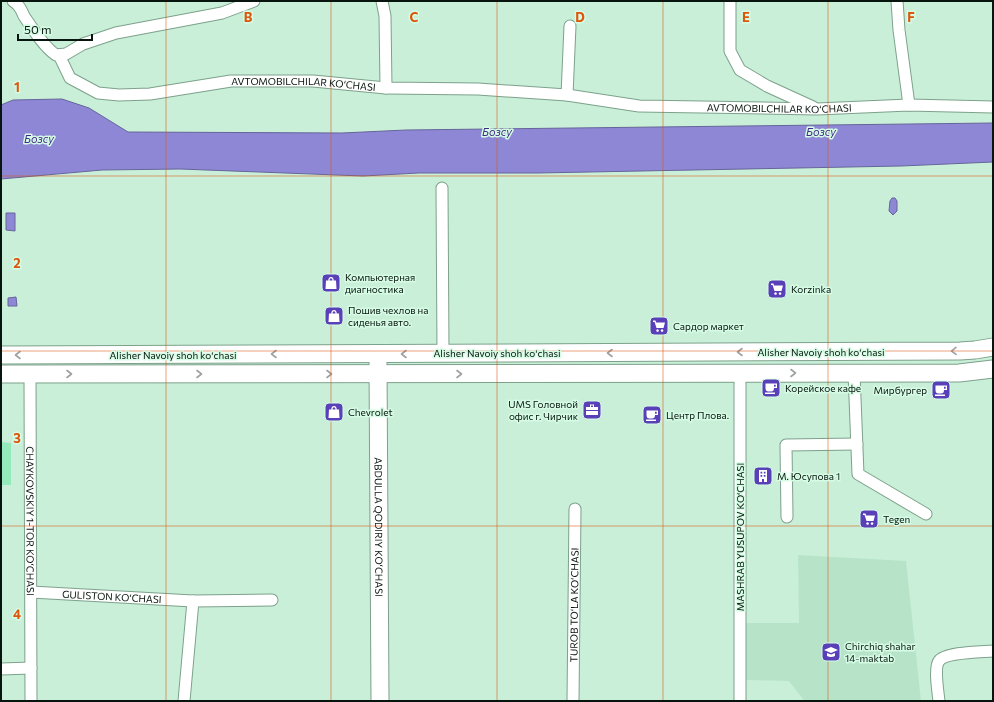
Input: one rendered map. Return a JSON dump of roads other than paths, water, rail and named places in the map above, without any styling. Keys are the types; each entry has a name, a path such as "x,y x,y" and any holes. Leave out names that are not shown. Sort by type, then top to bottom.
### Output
{"main road":[{"name":"Alisher Navoiy shoh koʻchasi","path":"1,355 960,351 993,347"},
{"name":"ABDULLA QODIRIY KO‘CHASI","path":"378,354 380,701"},
{"name":"Alisher Navoiy shoh koʻchasi","path":"1,374 959,373 993,369"}],"street":[{"path":"13,1 19,6 49,50 56,55 66,54 83,44 116,33 222,13 254,1"},
{"path":"382,1 385,16 386,88"},
{"path":"730,1 730,51 740,70 767,86 817,108"},
{"path":"897,1 899,30 909,105"},
{"path":"567,95 570,26"},
{"name":"AVTOMOBILCHILAR KO‘CHASI","path":"59,55 70,78 98,93 112,94 150,94 231,81 313,81 386,88 478,89 567,95 639,106 817,108 909,105 993,107"},
{"path":"442,188 443,354"},
{"name":"MASHRAB YUSUPOV KO‘CHASI","path":"740,373 740,701"},
{"path":"854,373 858,474 926,514"},
{"name":"CHAYKOVSKIY 1-TOR KO‘CHASI","path":"30,374 31,701"},
{"path":"787,517 786,445 857,444"},
{"name":"TUROB TO‘LA KO‘CHASI","path":"573,701 574,509"},
{"name":"GULISTON KO‘CHASI","path":"31,592 193,601 272,600"},
{"path":"184,701 193,601"},
{"path":"939,701 936,668 938,661 945,656 993,651"},
{"path":"1,669 31,668"}],"water":[{"name":"Бозсу","path":"62,99 89,108 128,132 342,133 406,130 993,123 993,162 901,166 538,173 419,173 363,176 180,169 102,170 1,179 1,105 13,100"},
{"path":"892,198 895,198 897,201 897,211 893,215 889,211 890,201"},
{"path":"6,213 15,213 15,231 6,230"},
{"path":"16,297 17,306 8,306 8,298"}],"place":[{"name":"Компьютерная диагностика","path":"331,283"},
{"name":"Korzinka","path":"777,289"},
{"name":"Пошив чехлов на сиденья авто.","path":"334,316"},
{"name":"Сардор маркет","path":"659,326"},
{"name":"Корейское кафе","path":"771,388"},
{"name":"Мирбургер","path":"941,390"},
{"name":"UMS Головной офис г. Чирчик","path":"592,410"},
{"name":"Chevrolet","path":"334,412"},
{"name":"Центр Плова.","path":"652,415"},
{"name":"М. Юсупова 1","path":"763,476"},
{"name":"Tegen","path":"869,519"},
{"name":"Chirchiq shahar 14-maktab","path":"831,652"}]}
